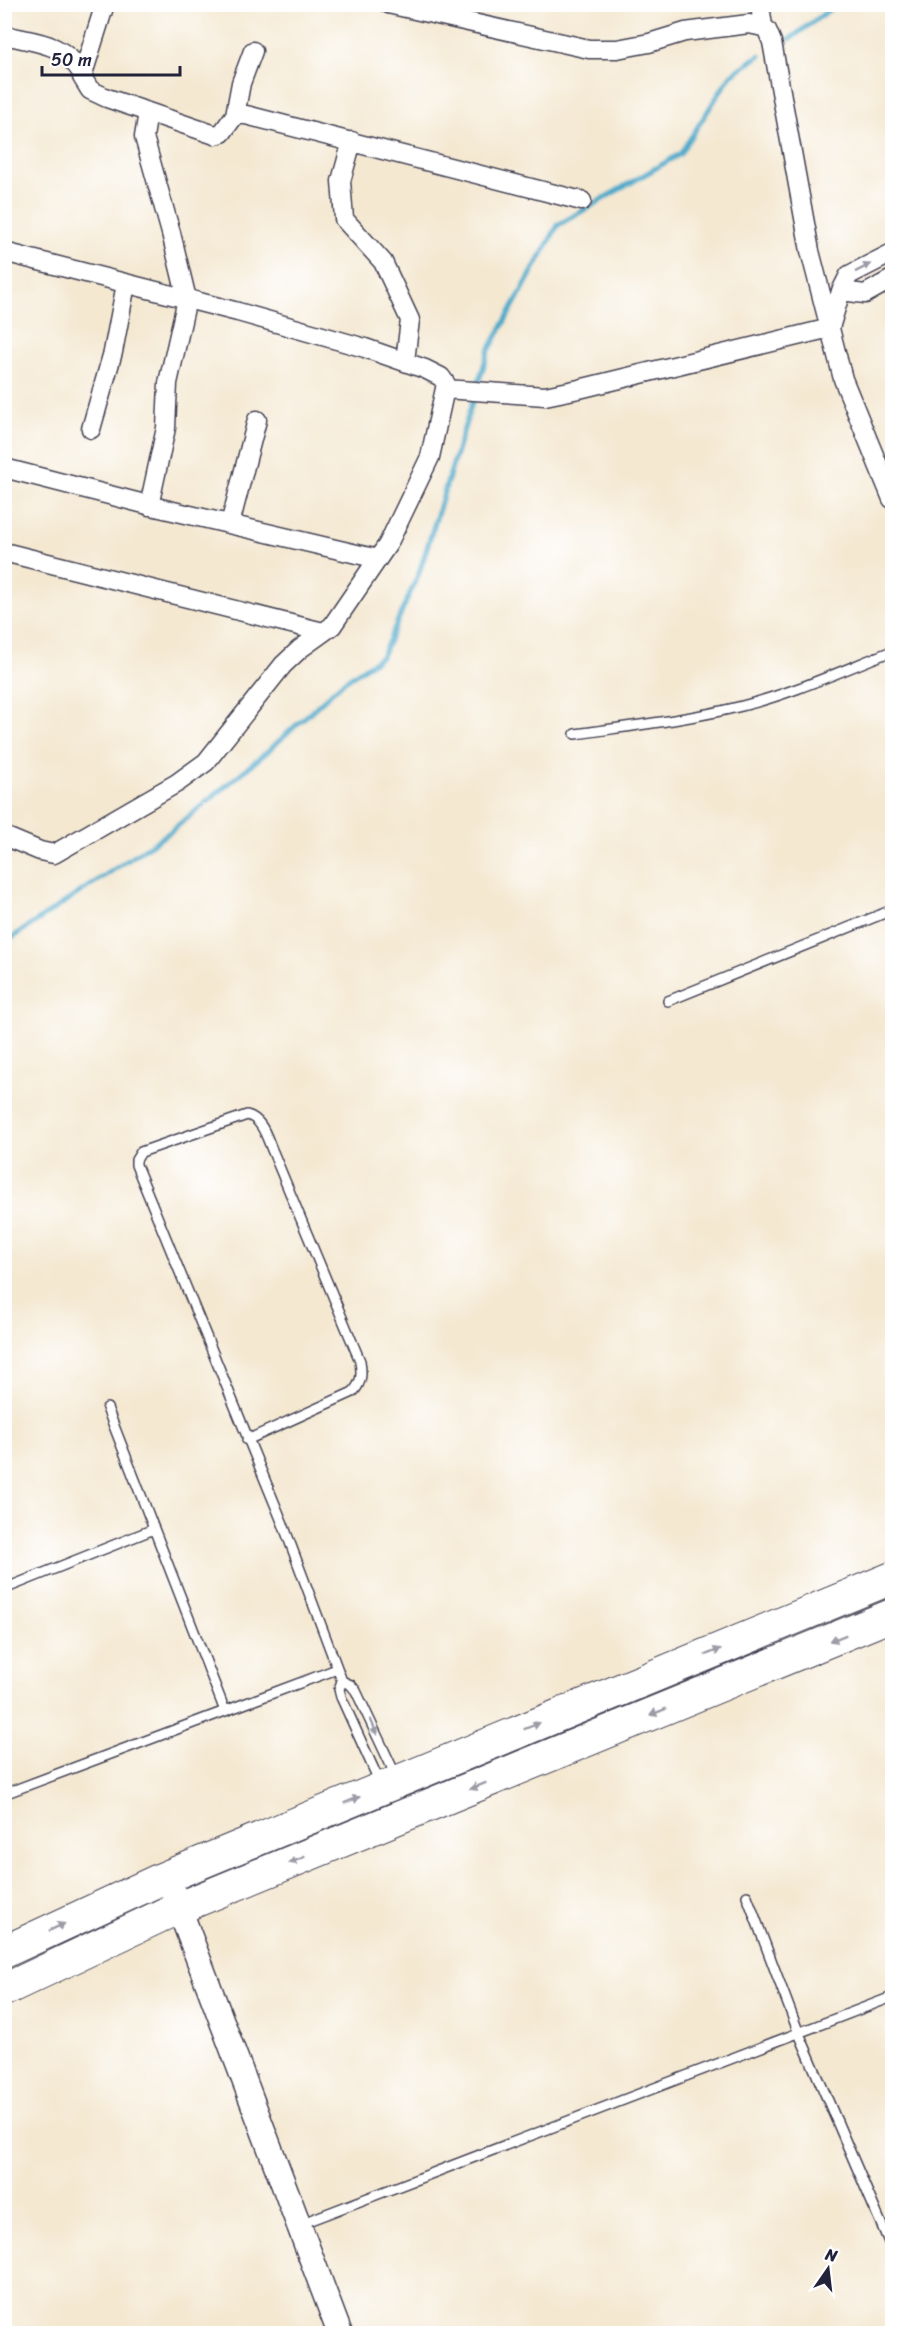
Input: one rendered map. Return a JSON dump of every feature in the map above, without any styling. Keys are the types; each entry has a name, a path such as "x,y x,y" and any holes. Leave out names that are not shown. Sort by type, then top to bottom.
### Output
{"highway":[{"path":"4,1952 167,1876 892,1578"},
{"path":"4,1990 178,1909 892,1616"}],"street":[{"path":"82,73 105,4"},
{"path":"388,4 589,49 616,50 649,44 685,32 749,24 767,30 772,42 810,251 843,379 892,499"},
{"path":"760,4 763,27"},
{"path":"4,35 60,50 75,62 82,73 83,81 90,90 106,98 215,135 222,133 235,115 241,83 253,51"},
{"path":"148,112 144,137 187,299 168,383 166,428 149,506"},
{"path":"235,115 246,115 352,141 582,201"},
{"path":"352,141 341,181 344,219 383,262 410,320 405,361"},
{"path":"4,252 187,299 405,361 445,381 430,457 388,544 333,626 300,649 283,665 206,762 177,783 54,854 40,851 4,836"},
{"path":"830,328 841,291 849,275 892,253"},
{"path":"841,291 865,294 892,279"},
{"path":"91,429 112,352 126,284"},
{"path":"445,388 545,396 830,328"},
{"path":"230,524 258,420"},
{"path":"4,468 149,506 378,559"},
{"path":"4,552 323,632"},
{"path":"167,1876 340,2334"}],"lane":[{"path":"575,734 679,719 744,706 892,651"},
{"path":"668,1001 892,910"},
{"path":"247,1440 353,1392 360,1384 362,1374 360,1361 260,1122 247,1115 141,1152 136,1160 247,1440 283,1524 342,1681 339,1689 342,1697 390,1784"},
{"path":"106,1408 225,1711"},
{"path":"4,1589 154,1529"},
{"path":"4,1794 337,1669"},
{"path":"342,1681 351,1685 356,1691 390,1784"},
{"path":"747,1896 798,2031 892,2249"},
{"path":"300,2224 798,2031 892,1997"}],"waterway":[{"path":"790,39 837,4"},
{"path":"4,943 170,832 267,752 342,683 382,656 419,573 488,352 558,225 680,154 731,75 760,55"}]}
